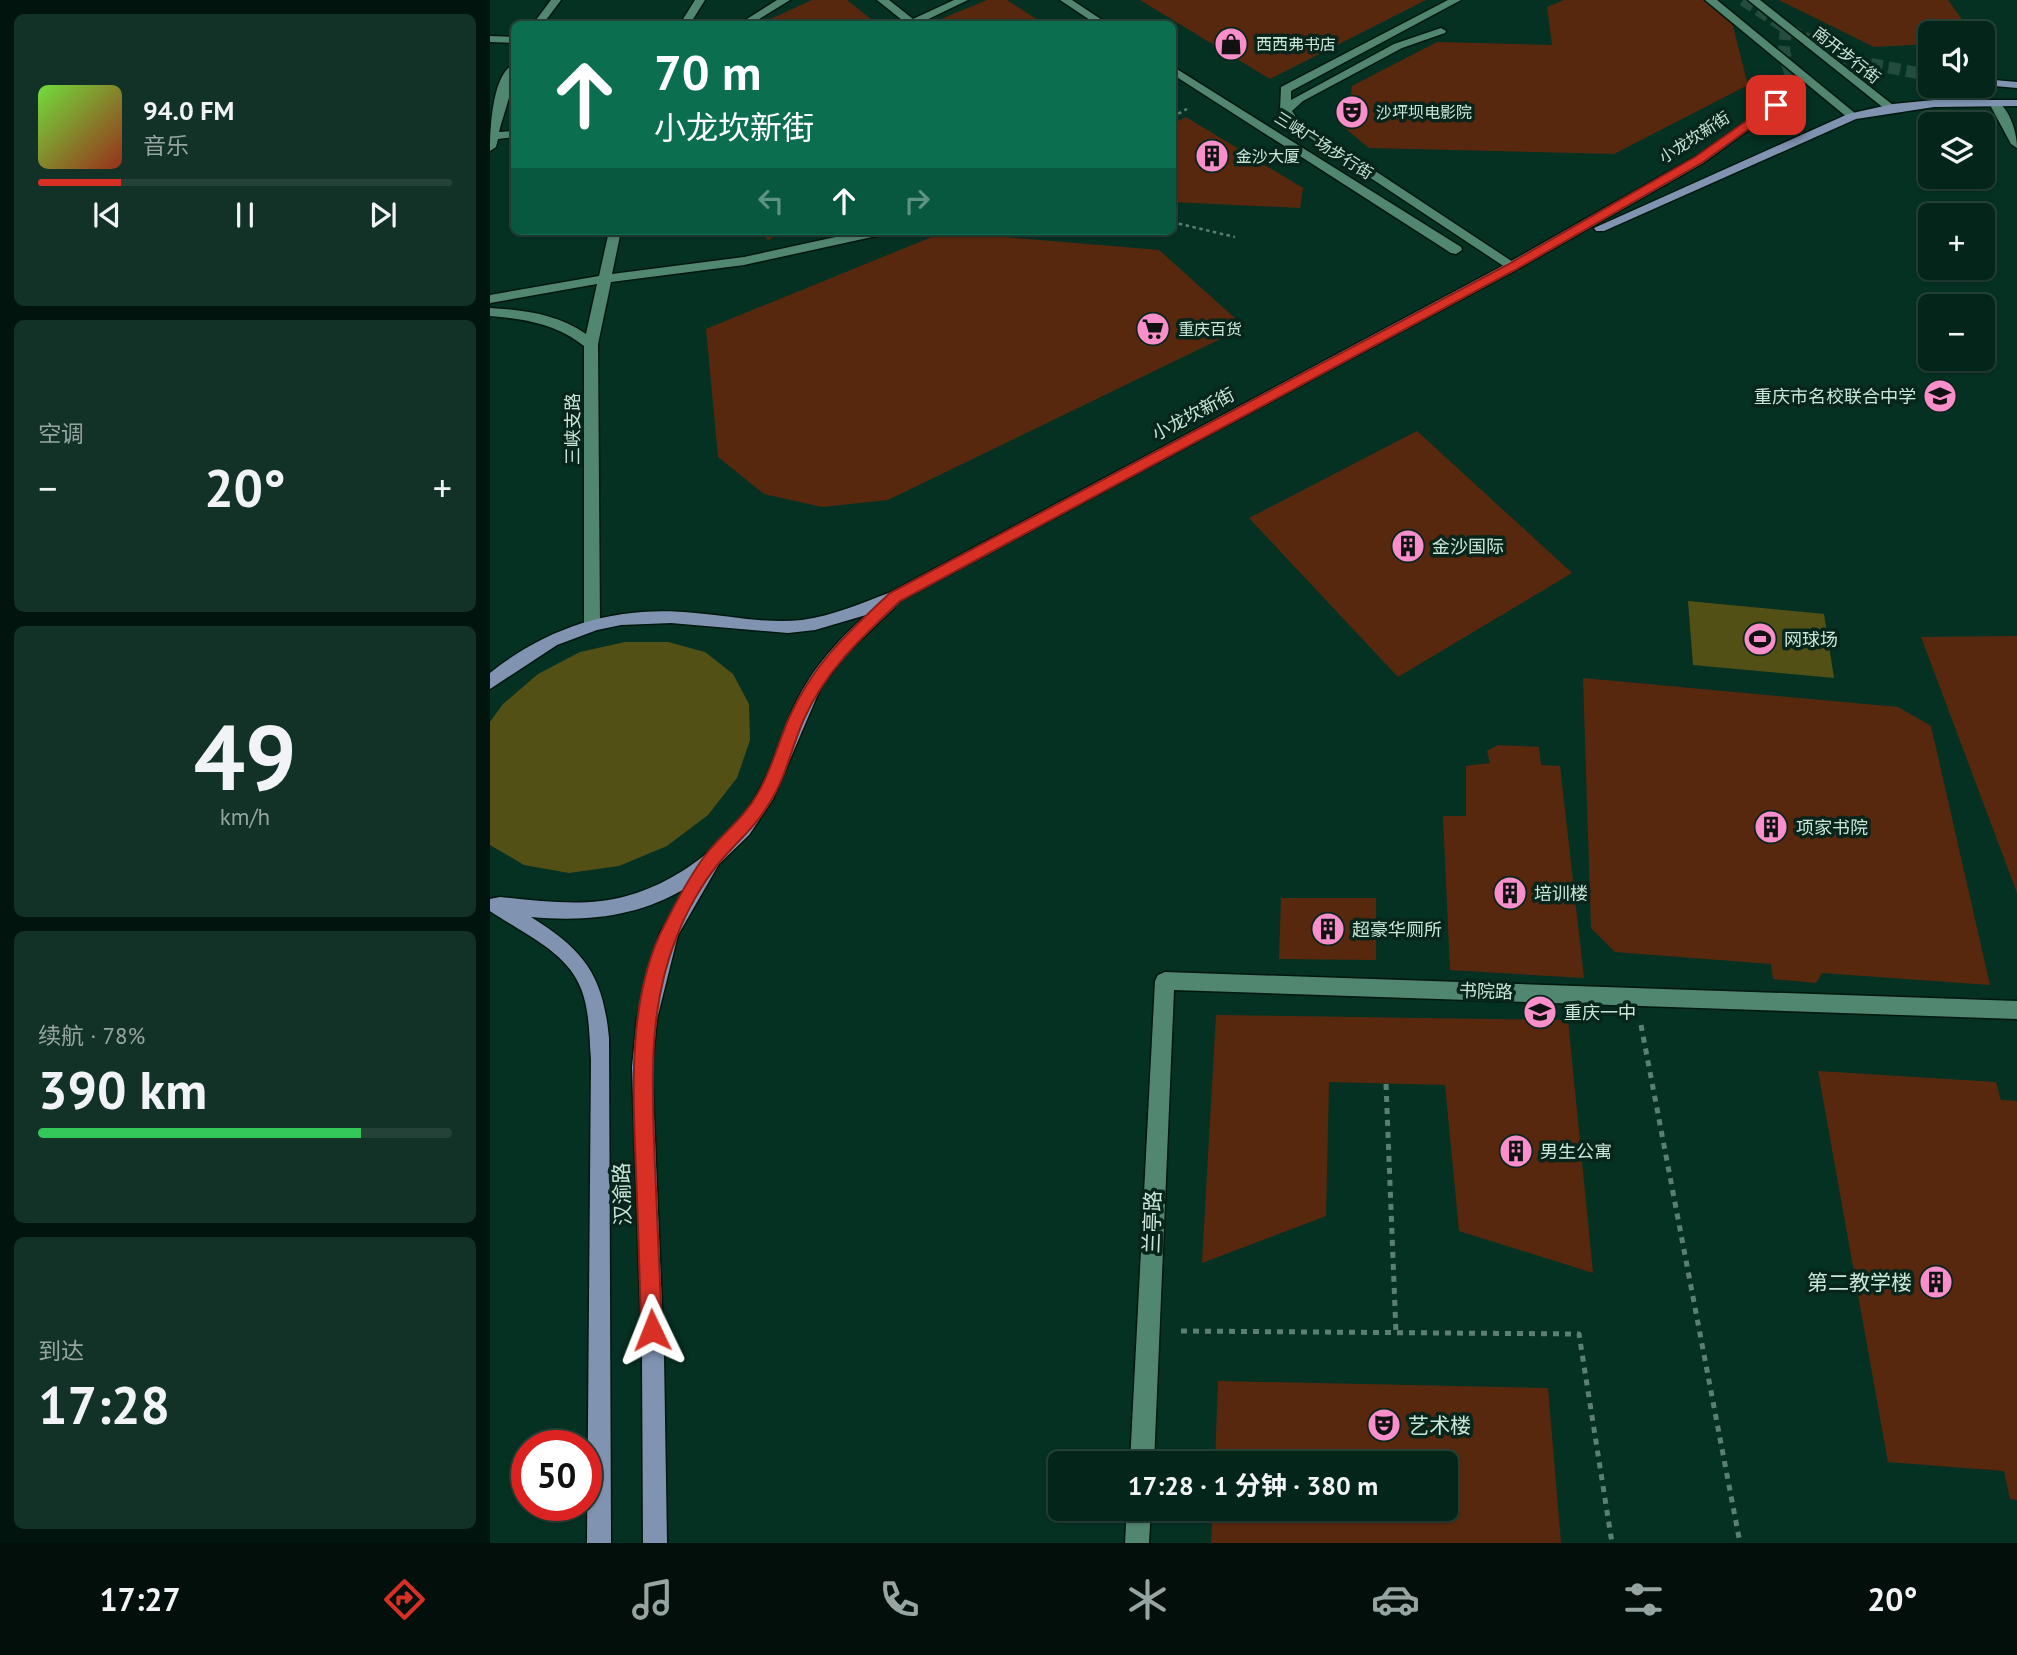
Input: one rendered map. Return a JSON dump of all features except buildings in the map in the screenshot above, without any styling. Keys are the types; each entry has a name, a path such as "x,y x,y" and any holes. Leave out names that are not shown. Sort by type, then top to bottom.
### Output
{"main road":[{"path":"1995,83 2017,85"},
{"name":"小龙坎新街","path":"490,682 514,661 556,637 592,623 669,616 741,625 789,627 824,623 895,597 1511,267 1699,160 1787,97"},
{"name":"小龙坎新街","path":"1511,267 1852,117 1888,107 1935,102 2017,103"},
{"name":"小龙坎新街","path":"493,904 547,911 631,903 668,888 713,858 743,829 766,796 796,719 816,681 841,648 895,597"},
{"name":"汉渝路","path":"655,1543 653,1356 642,1067 647,1019 669,933 713,858"},
{"name":"汉渝路","path":"493,904 560,948 584,974 597,1013 601,1059 599,1543"}],"street":[{"path":"540,21 556,0"},
{"path":"687,21 701,0"},
{"path":"749,21 785,0"},
{"path":"882,0 909,21"},
{"path":"919,21 963,0"},
{"path":"1065,0 1098,21"},
{"path":"1456,0 1285,89 1286,110 1293,122 1511,267"},
{"path":"1710,0 1852,117"},
{"name":"南开步行街","path":"1753,0 1888,107"},
{"path":"1286,110 1299,99 1398,46 1441,31"},
{"path":"490,39 511,40"},
{"name":"三峡广场步行街","path":"1176,72 1457,250"},
{"path":"492,142 503,90 511,73"},
{"path":"1995,103 2017,144"},
{"path":"492,142 511,135"},
{"path":"490,312 521,314 564,324 591,344 614,235"},
{"path":"490,299 604,279 744,261 863,235"},
{"name":"三峡支路","path":"591,344 592,623"},
{"name":"书院路","path":"1165,981 2017,1010"},
{"name":"兰亭路","path":"1143,1451 1165,981"},
{"path":"1138,1543 1139,1521"}],"path":[{"path":"1176,223 1235,237"},
{"path":"1636,997 1740,1543"},
{"path":"1386,1084 1396,1334"},
{"path":"1148,1330 1579,1334 1612,1543"}],"shaded area":[{"name":"网球场","path":"1688,601 1824,614 1834,678 1693,665"},
{"path":"625,642 668,642 705,652 733,674 749,704 750,740 737,778 708,815 667,846 619,866 569,873 524,865 490,845 490,722 503,704 538,674 580,652"}],"tunnel":[{"path":"1743,0 1786,28"},
{"path":"1786,28 1850,60 1918,73"},
{"path":"1786,28 1784,51 1793,85 1787,97"}],"place":[{"name":"西西弗书店","path":"1231,44"},
{"name":"沙坪坝电影院","path":"1352,112"},
{"name":"金沙大厦","path":"1212,156"},
{"name":"重庆百货","path":"1153,329"},
{"name":"重庆市名校联合中学","path":"1940,396"},
{"name":"金沙国际","path":"1408,546"},
{"name":"网球场","path":"1760,639"},
{"name":"项家书院","path":"1771,827"},
{"name":"培训楼","path":"1510,893"},
{"name":"超豪华厕所","path":"1328,929"},
{"name":"重庆一中","path":"1540,1012"},
{"name":"男生公寓","path":"1516,1151"},
{"name":"第二教学楼","path":"1936,1282"},
{"name":"艺术楼","path":"1384,1425"}],"route":[{"path":"652,1330 642,1067 647,1019 657,971 669,933 685,903 713,858 743,829 766,796 796,719 816,681 841,648 895,597 1511,267 1699,160 1776,105"}]}
